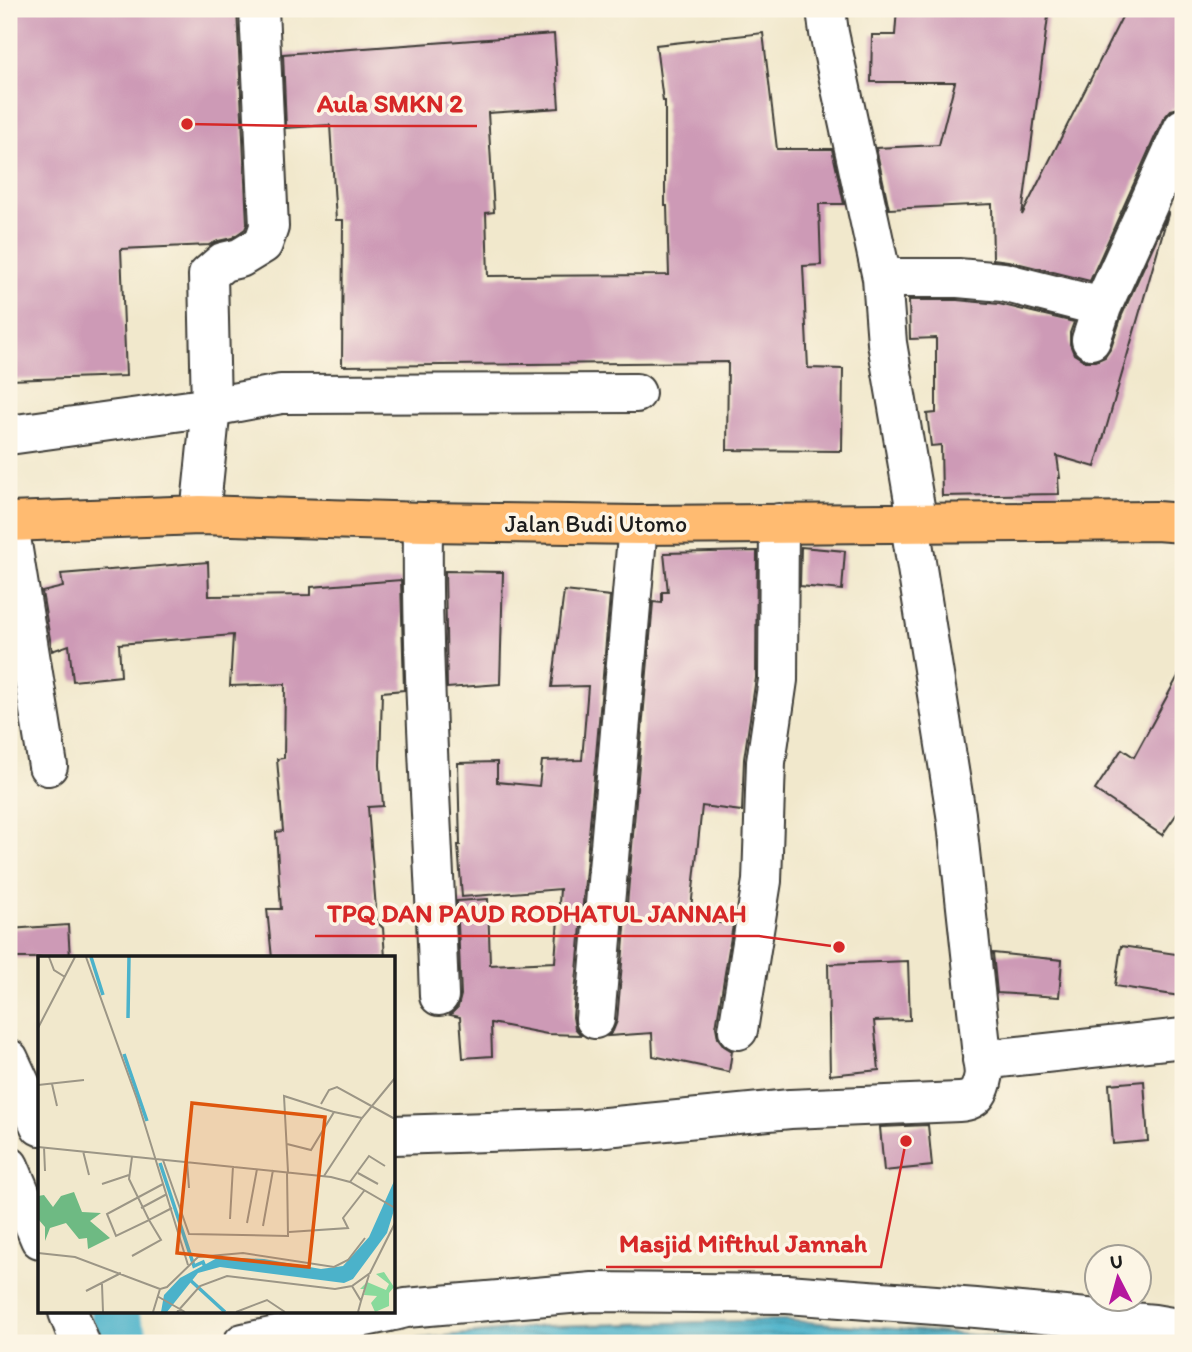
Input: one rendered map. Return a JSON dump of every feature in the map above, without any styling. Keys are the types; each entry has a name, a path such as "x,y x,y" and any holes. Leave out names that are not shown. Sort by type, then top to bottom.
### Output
{"main road":[{"name":"Jalan Budi Utomo","path":"9,524 200,515 638,525 1183,523"}],"street":[{"path":"200,515 211,407 208,275 223,262 240,258 262,244 269,227 260,9"},
{"path":"396,1135 584,1129 790,1109 967,1102 974,1098 981,1087 984,1074 956,814 887,343 882,278 826,9"},
{"path":"882,278 958,278 1003,282 1097,324 1183,128"},
{"path":"9,435 211,407 281,394 636,393"},
{"path":"423,522 425,705 439,996"},
{"path":"738,1030 762,881 766,762 778,680 779,523"},
{"path":"9,524 48,766"},
{"path":"595,1019 638,525"},
{"path":"982,1060 1183,1038"},
{"path":"9,1059 38,1122"},
{"path":"9,1166 38,1234"},
{"path":"396,1310 593,1292 727,1292 964,1307 1183,1329"},
{"path":"69,1314 80,1343"},
{"path":"243,1343 378,1314"}],"water":[{"path":"782,1320 1074,1343 378,1343 545,1326"}],"building":[{"path":"9,9 237,9 247,224 245,229 232,238 209,245 121,249 126,376 9,380"},
{"path":"897,9 1049,9 1022,215 1126,9 1183,9 1183,107 1171,110 1163,119 1090,281 993,259 992,204 889,209 876,148 939,145 955,82 871,82 872,35 895,35"},
{"path":"763,33 777,149 832,149 844,204 819,204 821,265 803,266 808,368 843,369 842,451 727,450 728,362 342,366 343,220 336,220 330,125 286,128 283,54 554,34 559,108 488,113 494,212 486,213 488,276 669,275 665,206 665,101 656,45"},
{"path":"1169,211 1095,467 1057,456 1059,494 942,496 941,445 931,446 927,414 936,413 936,338 910,339 909,300 957,300 999,304 1074,322 1070,344 1074,354 1085,361 1096,361 1105,357 1111,348 1122,315"},
{"path":"801,547 845,551 842,590 800,586"},
{"path":"757,551 756,678 744,759 742,811 702,806 690,918 733,925 716,1027 718,1038 732,1051 729,1072 653,1056 652,1033 608,1036 617,1021 653,602 662,603 662,592 668,592 664,553"},
{"path":"208,562 209,596 311,595 311,587 401,580 404,690 382,692 380,765 383,806 368,807 377,922 383,928 385,956 272,956 267,909 281,909 276,832 283,831 277,759 284,758 285,684 230,686 233,635 119,644 121,676 73,681 69,645 52,651 42,592 63,587 61,574"},
{"path":"445,571 503,572 500,684 447,688"},
{"path":"564,591 610,596 573,1017 575,1028 581,1035 547,1034 491,1023 492,1056 463,1058 460,1017 450,1015 458,1007 461,995 457,901 488,899 490,965 555,962 560,889 462,897 458,845 458,763 497,762 497,782 539,786 542,761 582,760 588,686 552,687"},
{"path":"1183,667 1183,805 1162,835 1095,790 1122,749 1134,757"},
{"path":"68,925 70,956 9,958 9,929"},
{"path":"1121,946 1183,955 1180,996 1115,986"},
{"path":"993,953 1062,960 1059,997 997,993"},
{"path":"908,961 910,1020 874,1021 879,1070 830,1075 828,964"},
{"path":"1144,1081 1148,1141 1113,1144 1109,1084"},
{"path":"928,1125 932,1166 884,1171 880,1127"}],"waterway":[{"path":"114,1314 127,1343"}],"place":[{"name":"Aula SMKN 2","path":"187,124"},
{"name":"TPQ DAN PAUD RODHATUL JANNAH","path":"839,947"},
{"name":"Masjid Mifthul Jannah","path":"906,1141"}]}
